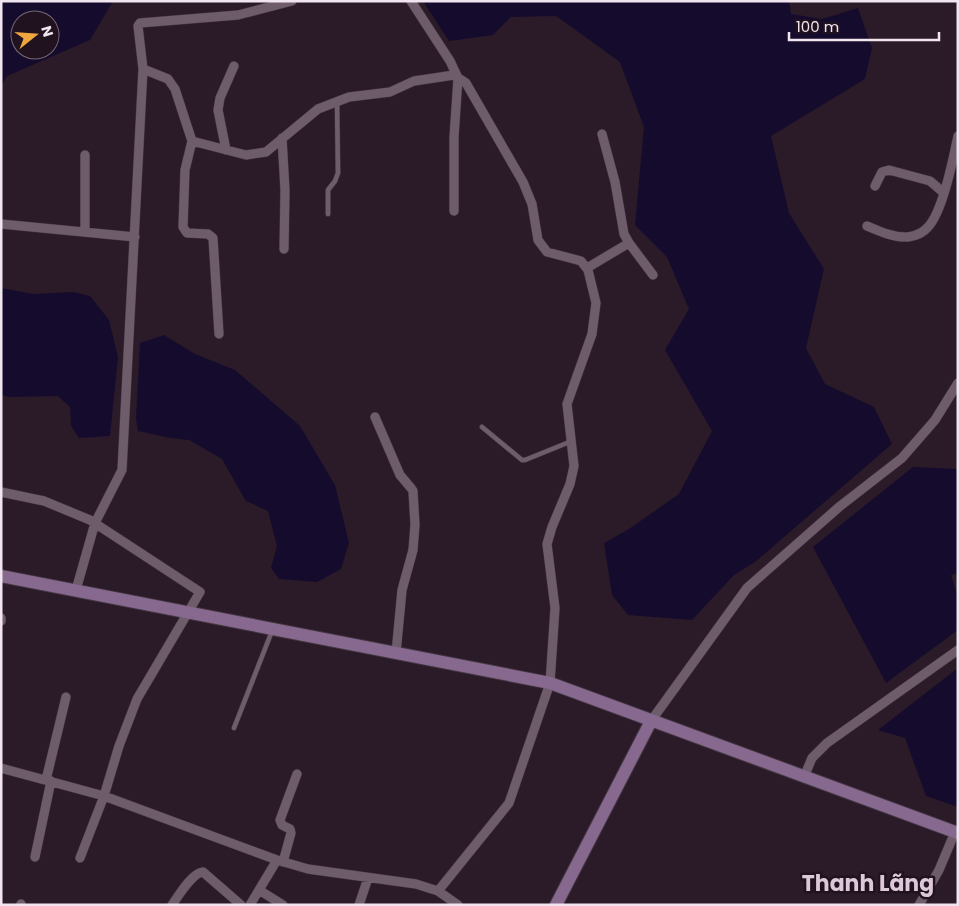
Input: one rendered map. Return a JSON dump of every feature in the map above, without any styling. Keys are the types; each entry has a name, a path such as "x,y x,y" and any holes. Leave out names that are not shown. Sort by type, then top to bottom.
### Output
{"street":[{"path":"76,590 95,523 122,470 143,69 138,26 140,23 238,14 292,1"},
{"path":"411,1 450,61 458,78 454,137 454,211"},
{"path":"226,150 218,118 219,104 234,66"},
{"path":"143,69 168,78 175,89 192,141 185,170 183,227 187,233 208,234 213,238 219,334"},
{"path":"192,141 246,155 266,152 318,109 349,97 390,92 414,81 454,75 466,83 523,182 532,204 538,240 547,252 581,261 587,268 596,303 592,334 567,404 574,466 570,484 547,544 554,608 550,683 509,803 438,891"},
{"path":"602,134 613,175 624,234 628,243 653,275"},
{"path":"867,226 897,236 907,237 927,228 944,192 958,136"},
{"path":"282,138 285,190 284,249"},
{"path":"85,156 85,232"},
{"path":"875,186 882,172 889,170 930,181 944,192"},
{"path":"1,224 135,237"},
{"path":"587,268 628,243"},
{"path":"556,905 651,722 747,588 839,507 902,458 935,420 958,383"},
{"path":"376,417 400,475 412,491 413,550 402,590 396,653"},
{"path":"2,494 44,501 95,523 200,592 137,699 104,796 80,858"},
{"path":"1,576 550,683 651,722 956,832 936,876 919,905"},
{"path":"804,777 812,758 827,743 958,650"},
{"path":"35,857 66,697"},
{"path":"1,768 104,796 280,861 308,869 416,884 438,891 458,905"},
{"path":"250,905 280,861 292,833 290,829 282,825 280,820 298,774"},
{"path":"172,905 194,876 200,872 204,872 241,905"},
{"path":"360,905 368,878"},
{"path":"259,890 283,905"}],"lane":[{"path":"328,214 328,190 338,173 337,102"},
{"path":"482,427 522,460 572,441"},
{"path":"234,728 272,629"}],"shaded area":[{"path":"1,1 113,1 90,40 60,53 60,10 10,10 10,60 44,60 7,76 1,87"},
{"path":"423,1 789,1 791,14 822,19 858,8 872,48 865,79 771,136 789,213 824,269 806,348 825,384 874,407 892,444 755,562 734,575 692,620 628,615 612,595 604,543 629,529 679,494 712,431 665,350 689,309 667,257 635,225 644,127 620,62 556,16 511,17 493,35 449,41"},
{"path":"1,288 34,294 73,292 90,296 109,320 118,357 110,436 79,438 71,426 70,407 58,396 10,397 1,395"},
{"path":"164,335 195,354 235,370 300,426 335,485 349,543 341,569 317,582 279,579 271,568 277,546 268,511 246,501 222,459 189,440 138,431 136,419 140,343"},
{"path":"913,467 958,469 958,573 951,575 958,597 958,630 886,683 813,547"},
{"path":"958,668 958,807 926,796 905,738 878,730"}],"district":[{"name":"Thanh Lãng","path":"868,883"}]}
